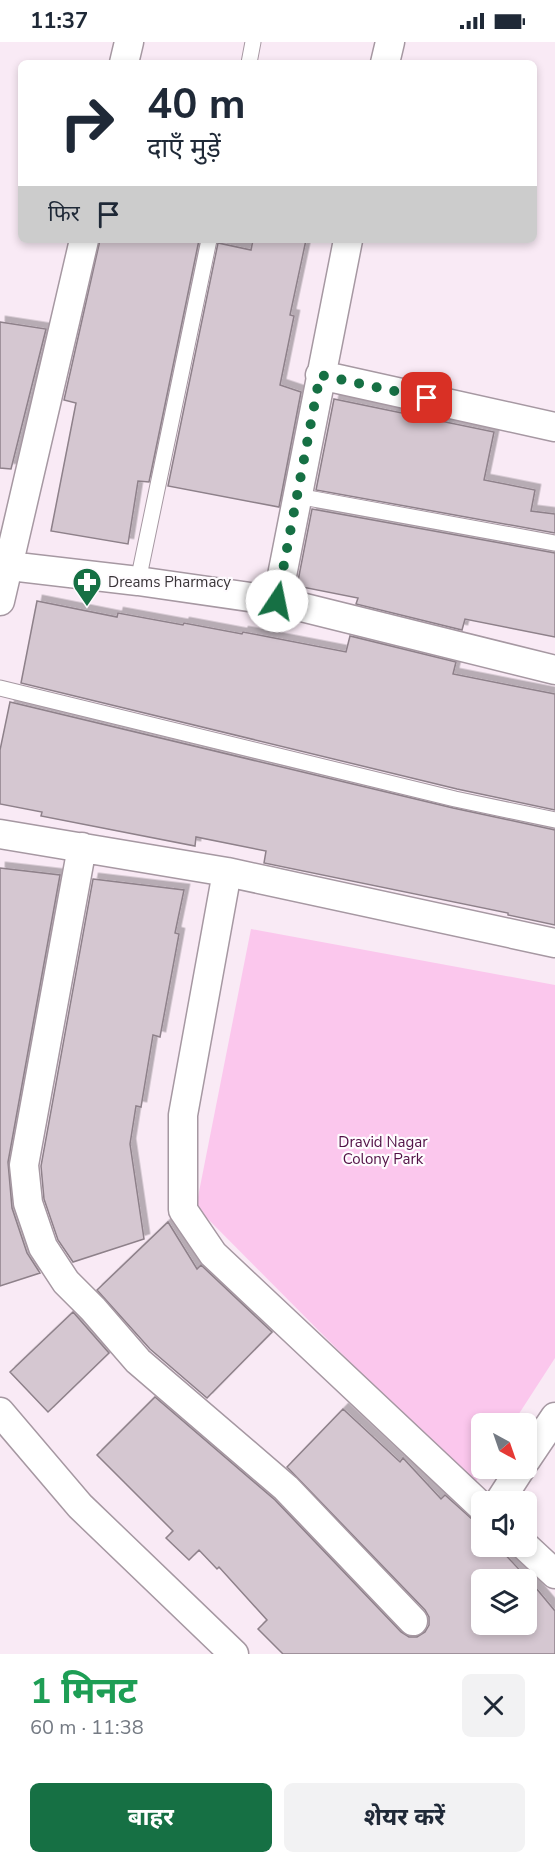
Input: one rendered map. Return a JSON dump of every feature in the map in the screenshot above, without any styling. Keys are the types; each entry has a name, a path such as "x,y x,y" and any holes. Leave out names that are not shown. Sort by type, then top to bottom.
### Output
{"street":[{"path":"125,60 129,42"},
{"path":"386,60 390,42"},
{"path":"0,601 5,566 83,243"},
{"path":"277,601 347,243"},
{"path":"320,375 555,427"},
{"path":"5,566 138,581 277,601 555,670"},
{"path":"0,834 227,872 555,943"},
{"path":"82,847 24,1165 28,1203 43,1247 66,1282 138,1361 286,1488 413,1621"},
{"path":"227,872 183,1115 183,1210 213,1254 471,1497"},
{"path":"0,1412 80,1506 234,1654"},
{"path":"537,1444 555,1417"},
{"path":"537,1557 555,1574"}],"lane":[{"path":"250,60 253,42"},
{"path":"138,581 208,243"},
{"path":"297,496 555,543"},
{"path":"0,688 455,799 555,820"}],"green space":[{"name":"Dravid Nagar Colony Park","path":"251,929 555,985 555,1358 519,1413 471,1413 471,1479 478,1479 473,1486 196,1207"}],"building":[{"path":"99,243 198,243 149,482 138,481 128,544 51,531 76,403 64,400"},
{"path":"218,243 251,250 252,243 305,243 290,315 294,316 280,385 301,392 279,507 168,486"},
{"path":"0,322 46,329 11,469 0,468"},
{"path":"334,399 494,432 484,480 535,490 531,511 555,514 555,533 316,490"},
{"path":"312,509 555,553 555,637 465,619 462,630 356,604 358,598 297,586"},
{"path":"37,601 117,617 118,613 242,634 243,632 346,652 350,636 456,662 453,674 555,694 555,810 457,789 21,683"},
{"path":"10,702 453,808 555,830 555,925 508,915 508,913 264,863 266,851 196,837 195,846 41,816 42,812 0,804 0,750"},
{"path":"0,868 60,875 8,1162 12,1208 27,1253 40,1273 0,1286"},
{"path":"93,879 184,890 175,933 179,934 160,1037 153,1035 141,1107 136,1106 130,1144 144,1239 73,1262 58,1240 44,1199 41,1166"},
{"path":"168,1222 197,1269 201,1265 272,1332 207,1398 150,1349 97,1290"},
{"path":"73,1312 109,1353 48,1412 10,1372"},
{"path":"155,1397 275,1500 401,1632 409,1637 417,1637 425,1632 429,1625 429,1617 425,1610 287,1467 343,1409 400,1462 403,1458 441,1499 445,1495 471,1518 471,1557 507,1557 519,1569 471,1569 471,1635 537,1635 537,1589 555,1611 555,1654 283,1654 258,1629 267,1620 219,1567 217,1569 199,1550 189,1560 166,1538 173,1531 97,1455"}],"place":[{"name":"Dreams Pharmacy","path":"87,608"}],"route":[{"path":"277,601 320,375 427,398"}]}
